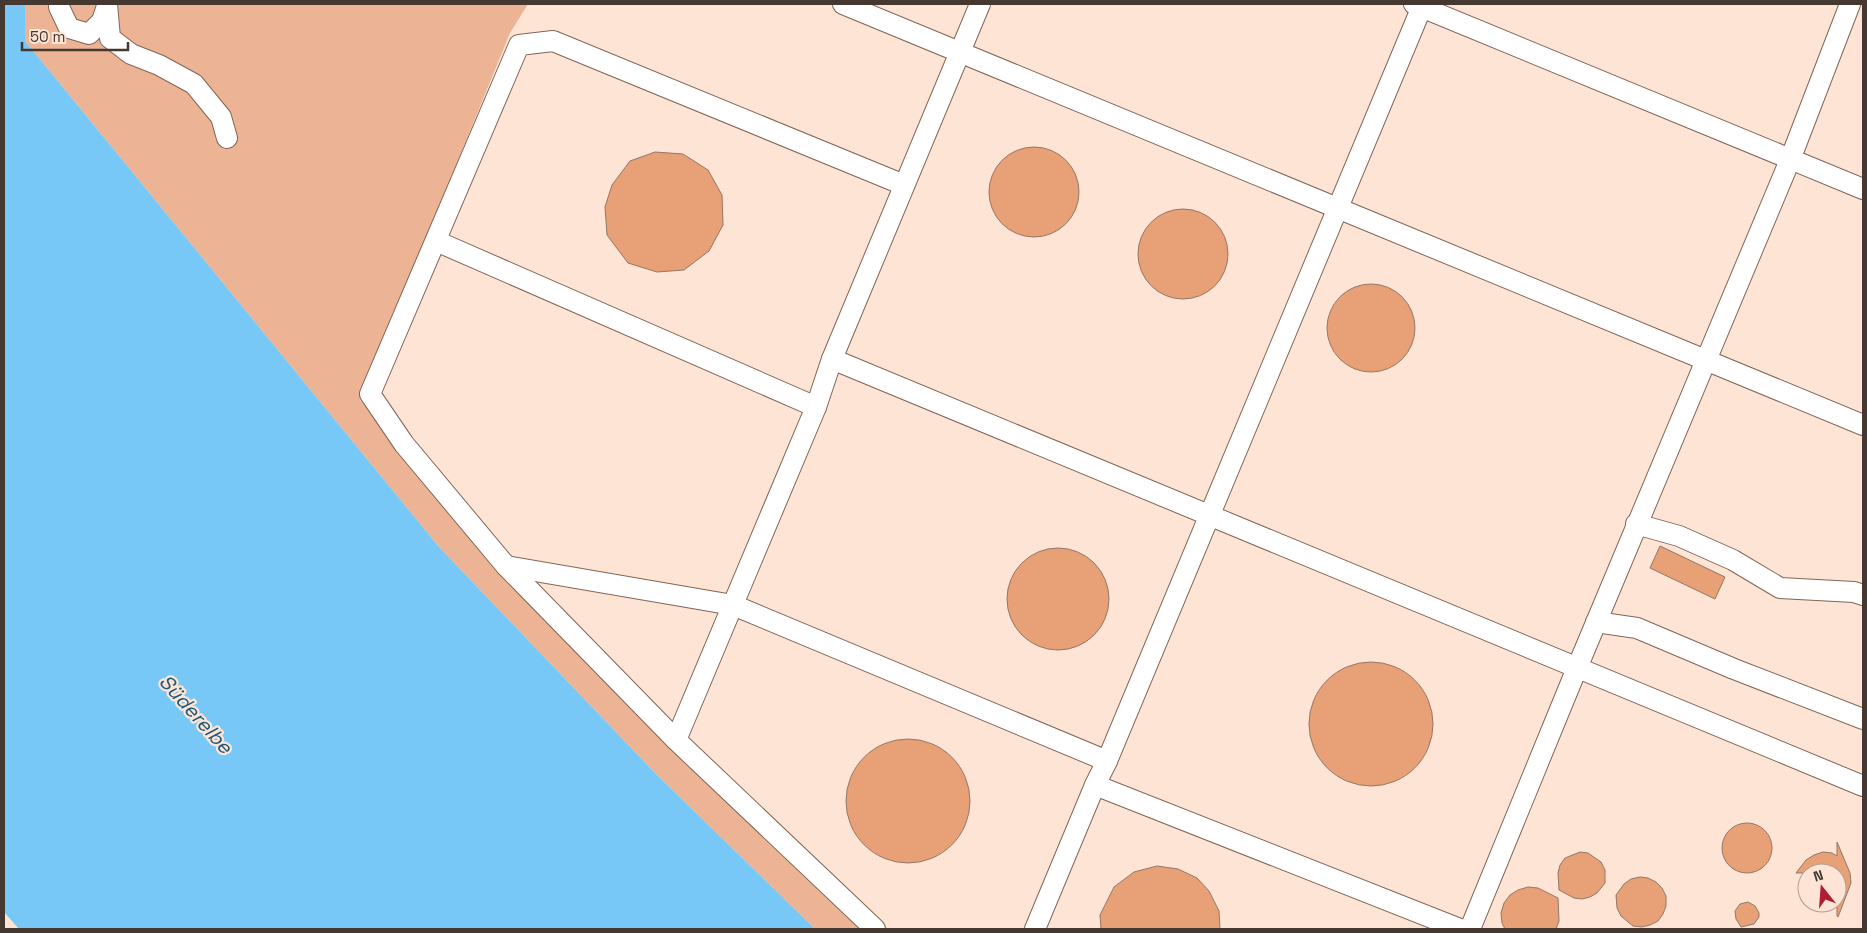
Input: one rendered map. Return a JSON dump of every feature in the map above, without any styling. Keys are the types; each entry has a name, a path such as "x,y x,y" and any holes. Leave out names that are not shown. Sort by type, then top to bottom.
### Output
{"lane":[{"path":"59,4 69,28 90,34 102,21 108,4 110,38 131,54 160,65 194,84 221,117 226,138"},
{"path":"843,4 1863,426"},
{"path":"676,740 816,407 832,359 980,4"},
{"path":"1470,929 1636,524 1790,160 1850,4"},
{"path":"1035,929 1095,785 1107,761 1337,208 1419,5 1863,189"},
{"path":"875,929 676,740 506,566 404,444 370,394 519,45 553,41 904,186"},
{"path":"436,241 816,407"},
{"path":"832,359 1863,786"},
{"path":"1636,524 1679,536 1733,560 1780,588 1854,592 1863,595"},
{"path":"506,566 733,605 1107,761"},
{"path":"1596,622 1637,628 1734,669 1863,719"},
{"path":"1095,785 1460,929"}],"shaded area":[{"path":"25,4 528,4 510,33 360,400 439,494 868,929 815,929 656,774 439,547 25,41"}],"water":[{"name":"Süderelbe","path":"4,4 25,4 25,41 439,547 656,774 815,929 19,929 4,912"}],"building":[{"path":"1034,147 1051,150 1066,160 1076,175 1079,192 1076,209 1066,224 1051,234 1034,237 1017,234 1002,224 992,209 989,192 992,175 1002,160 1017,150"},
{"path":"655,152 683,154 708,170 722,195 723,225 709,251 684,270 657,272 628,263 607,235 605,207 612,185 630,161"},
{"path":"1183,209 1200,213 1215,222 1224,237 1228,254 1224,271 1215,286 1200,295 1183,299 1166,295 1151,286 1142,271 1138,254 1142,237 1151,222 1166,213"},
{"path":"1371,284 1388,287 1402,297 1412,311 1415,328 1412,345 1402,359 1388,369 1371,372 1354,369 1340,359 1330,345 1327,328 1330,311 1340,297 1354,287"},
{"path":"1660,546 1725,577 1715,599 1650,568"},
{"path":"1058,548 1077,552 1094,563 1105,580 1109,599 1105,618 1094,635 1077,646 1058,650 1039,646 1022,635 1011,618 1007,599 1011,580 1022,563 1039,552"},
{"path":"1371,662 1395,667 1415,680 1428,700 1433,724 1428,748 1415,768 1395,781 1371,786 1347,781 1327,768 1314,748 1309,724 1314,700 1327,680 1347,667"},
{"path":"908,739 932,744 952,757 965,777 970,801 965,825 952,845 932,858 908,863 884,858 864,845 851,825 846,801 851,777 864,757 884,744"},
{"path":"1747,823 1761,827 1768,834 1772,848 1768,862 1761,869 1747,873 1733,869 1726,862 1722,848 1726,834 1733,827"},
{"path":"1837,842 1846,863 1804,863 1814,855 1823,852 1832,853 1837,856"},
{"path":"1580,852 1588,853 1601,862 1605,870 1605,883 1597,893 1582,899 1574,898 1559,890 1558,873 1560,865 1565,858"},
{"path":"1157,866 1178,869 1197,878 1209,891 1219,911 1220,929 1101,929 1100,915 1114,887 1134,872"},
{"path":"1847,866 1850,873 1851,883 1847,893"},
{"path":"1640,877 1656,882 1666,896 1666,906 1658,921 1642,927 1633,926 1621,916 1617,908 1616,895 1624,884 1631,879"},
{"path":"1528,887 1538,888 1558,898 1559,921 1556,929 1505,929 1501,913 1504,903 1510,895"},
{"path":"1748,902 1755,906 1759,917 1754,924 1741,927 1736,919 1735,911 1740,904"}]}
